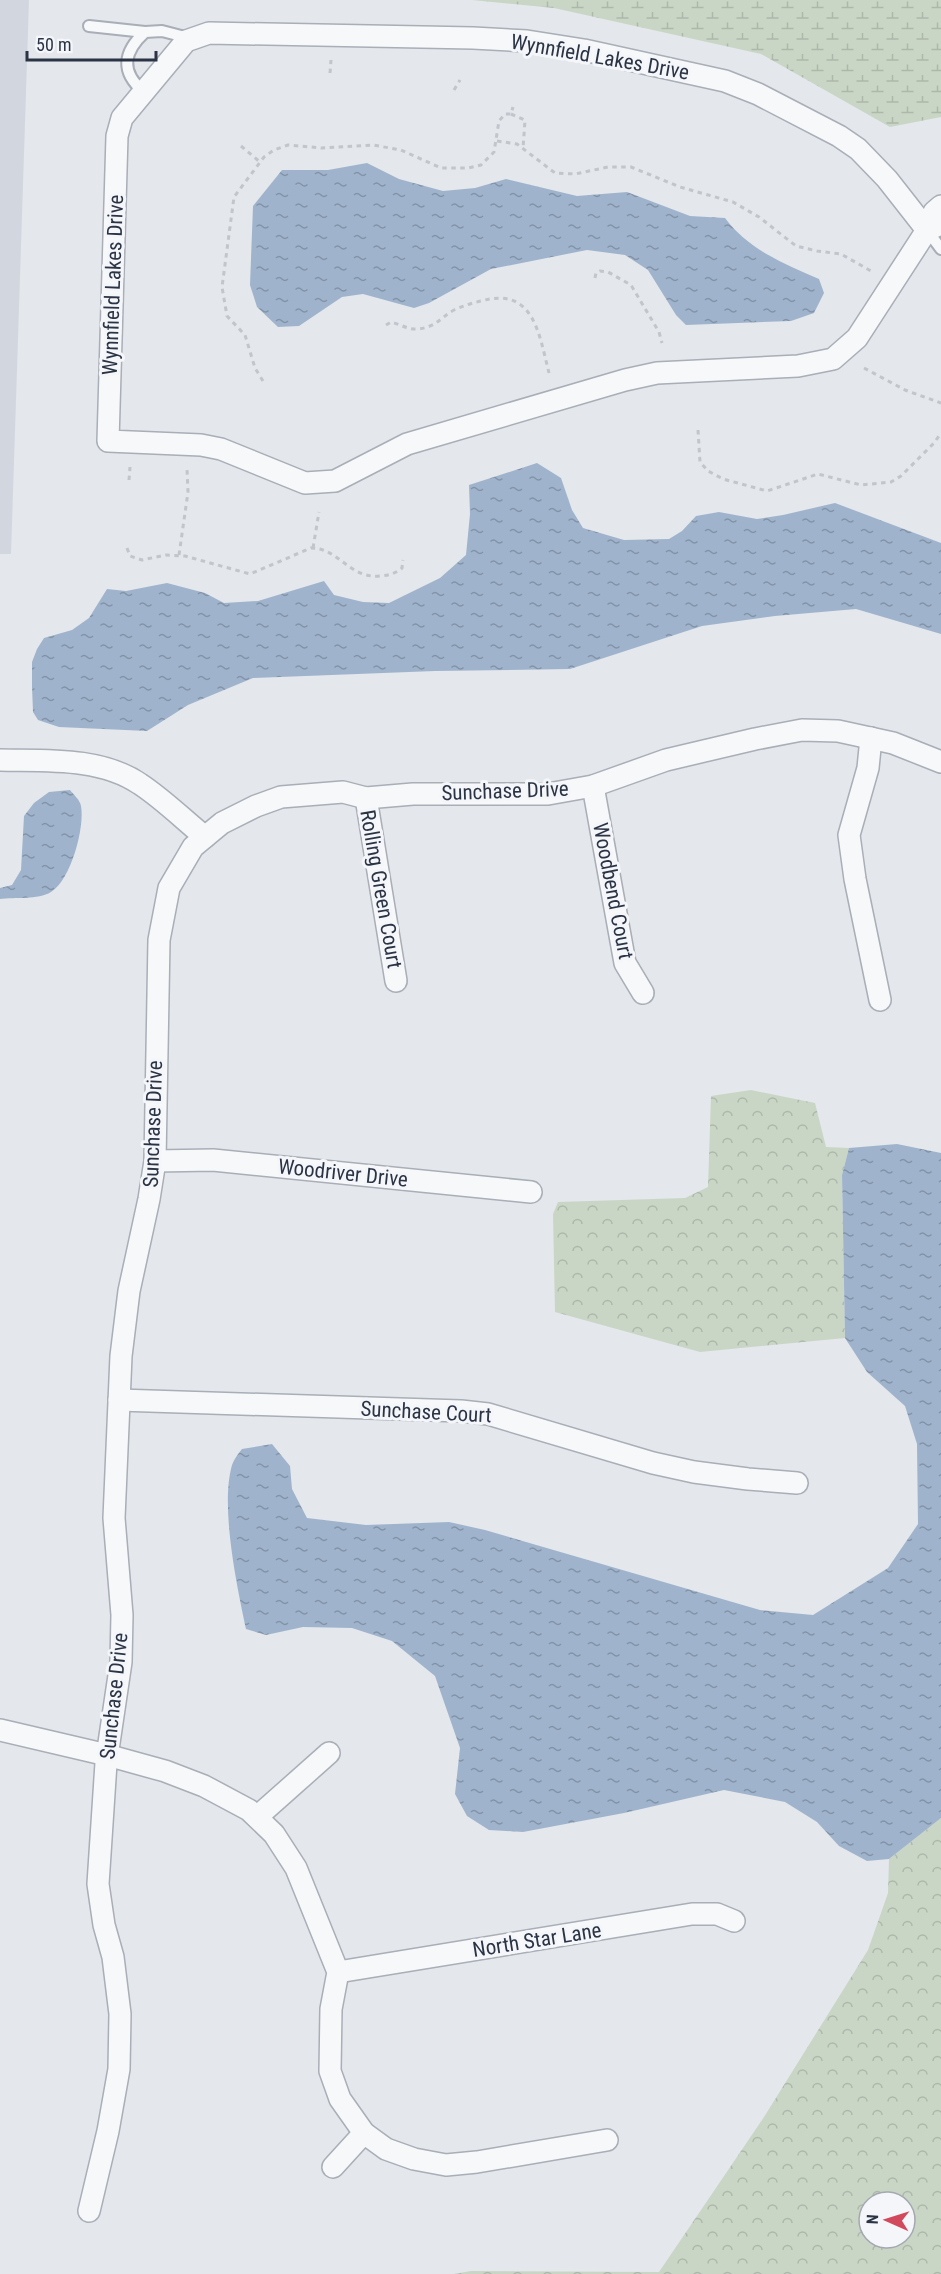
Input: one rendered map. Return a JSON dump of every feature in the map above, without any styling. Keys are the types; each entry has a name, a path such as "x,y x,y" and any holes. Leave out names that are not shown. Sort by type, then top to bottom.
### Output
{"street":[{"name":"Wynnfield Lakes Drive","path":"209,33 527,40 725,81 758,94 858,148 934,227 857,338 833,359 798,366 657,374 625,380 407,444 335,481 305,483 220,449 201,445 108,441 117,136 122,118 186,41 192,39 209,33"},
{"path":"934,227 934,212 941,206"},
{"name":"Sunchase Drive","path":"89,2211 108,2131 119,2069 120,2014 113,1958 104,1925 98,1884 107,1755 121,1662 122,1615 114,1518 121,1356 129,1291 149,1199 154,1161 159,940 169,888 193,847 222,823 281,796 343,792 366,798 413,794 548,794 593,786 666,760 802,730 837,731 893,743 941,762"},
{"path":"871,738 868,768 849,835 855,879 879,1000"},
{"path":"0,760 70,761 100,766 139,783 205,837"},
{"name":"Woodbend Court","path":"593,786 626,963 643,993"},
{"name":"Rolling Green Court","path":"366,798 396,981"},
{"name":"Woodriver Drive","path":"154,1161 213,1160 531,1192"},
{"name":"Sunchase Court","path":"119,1400 461,1411 488,1414 663,1465 748,1479 797,1483"},
{"path":"0,1730 165,1771 204,1786 249,1810 274,1834 296,1868 338,1972 331,2009 330,2071 340,2099 364,2133 386,2149 414,2160 446,2165 607,2140"},
{"path":"257,1817 329,1753"},
{"name":"North Star Lane","path":"338,1972 692,1914 717,1914 734,1921"},
{"path":"333,2167 364,2133"}],"lane":[{"path":"89,26 145,32 162,31 192,39"},
{"path":"144,92 131,78 127,67 129,52 134,42 145,32"},
{"path":"934,227 941,249"}],"path":[{"path":"330,74 331,60"},
{"path":"454,90 460,80"},
{"path":"511,114 513,107"},
{"path":"263,381 255,368 245,335 227,316 222,287 234,197 260,162 274,150 288,145 322,148 373,145 401,150 441,168 468,168 487,161 494,152 499,121 505,114 525,120 523,149"},
{"path":"497,141 517,144 555,173 574,174 609,167 631,167 680,187 733,202 796,246 841,254 871,271"},
{"path":"241,146 260,162"},
{"path":"595,278 596,273 600,271 608,272 631,285 659,332 662,343"},
{"path":"386,325 391,322 413,329 426,327 435,325 453,310 470,304 489,298 509,298 522,305 535,324 549,373"},
{"path":"864,368 906,390 941,403"},
{"path":"698,430 700,462 708,471 723,479 767,491 818,474 861,485 891,482 901,476 941,433"},
{"path":"129,480 130,467"},
{"path":"180,555 188,492 187,470"},
{"path":"314,548 319,512"},
{"path":"127,548 130,556 137,560 180,555 250,574 303,550 314,548 322,548 352,569 370,577 398,572 402,568 403,560"}],"shaded area":[{"path":"0,0 29,0 11,554 0,554"}],"green space":[{"path":"472,0 941,0 941,117 890,127 761,54 554,8"},
{"path":"751,1090 815,1103 826,1147 849,1148 842,1175 845,1338 700,1352 555,1312 553,1214 558,1202 685,1198 708,1187 711,1096"},
{"path":"941,1818 941,2274 454,2274 471,2271 659,2272 764,2117 868,1950 888,1893 889,1859"}],"water":[{"path":"367,163 399,179 443,191 475,188 506,179 577,196 627,192 690,216 725,218 744,238 768,255 819,279 824,293 814,313 791,321 686,325 676,315 648,270 625,255 587,250 491,269 429,303 414,308 363,294 342,297 299,326 278,327 257,307 250,285 253,206 282,170 328,170"},
{"path":"537,463 561,478 572,510 583,528 624,540 669,539 682,531 696,516 719,512 757,519 835,503 941,543 941,634 856,609 775,616 702,626 570,669 435,671 253,678 188,705 147,731 59,727 38,720 33,712 32,662 37,649 44,638 72,630 89,618 107,589 126,591 167,583 205,593 224,603 258,601 324,581 334,595 363,602 389,603 440,578 466,555 470,514 469,485"},
{"path":"70,790 81,806 82,815 79,839 65,876 58,886 46,895 0,899 0,888 12,885 21,870 24,816 34,803 49,792"},
{"path":"897,1144 941,1153 941,1818 889,1859 867,1861 839,1846 817,1822 785,1802 724,1790 624,1813 523,1832 489,1830 467,1816 455,1794 460,1748 435,1676 392,1641 352,1628 303,1627 266,1635 246,1629 231,1547 229,1482 233,1463 242,1449 272,1444 290,1466 292,1489 307,1518 366,1525 449,1522 485,1530 760,1610 813,1615 888,1568 918,1524 917,1444 905,1406 867,1372 845,1338 842,1175 849,1148"}]}
